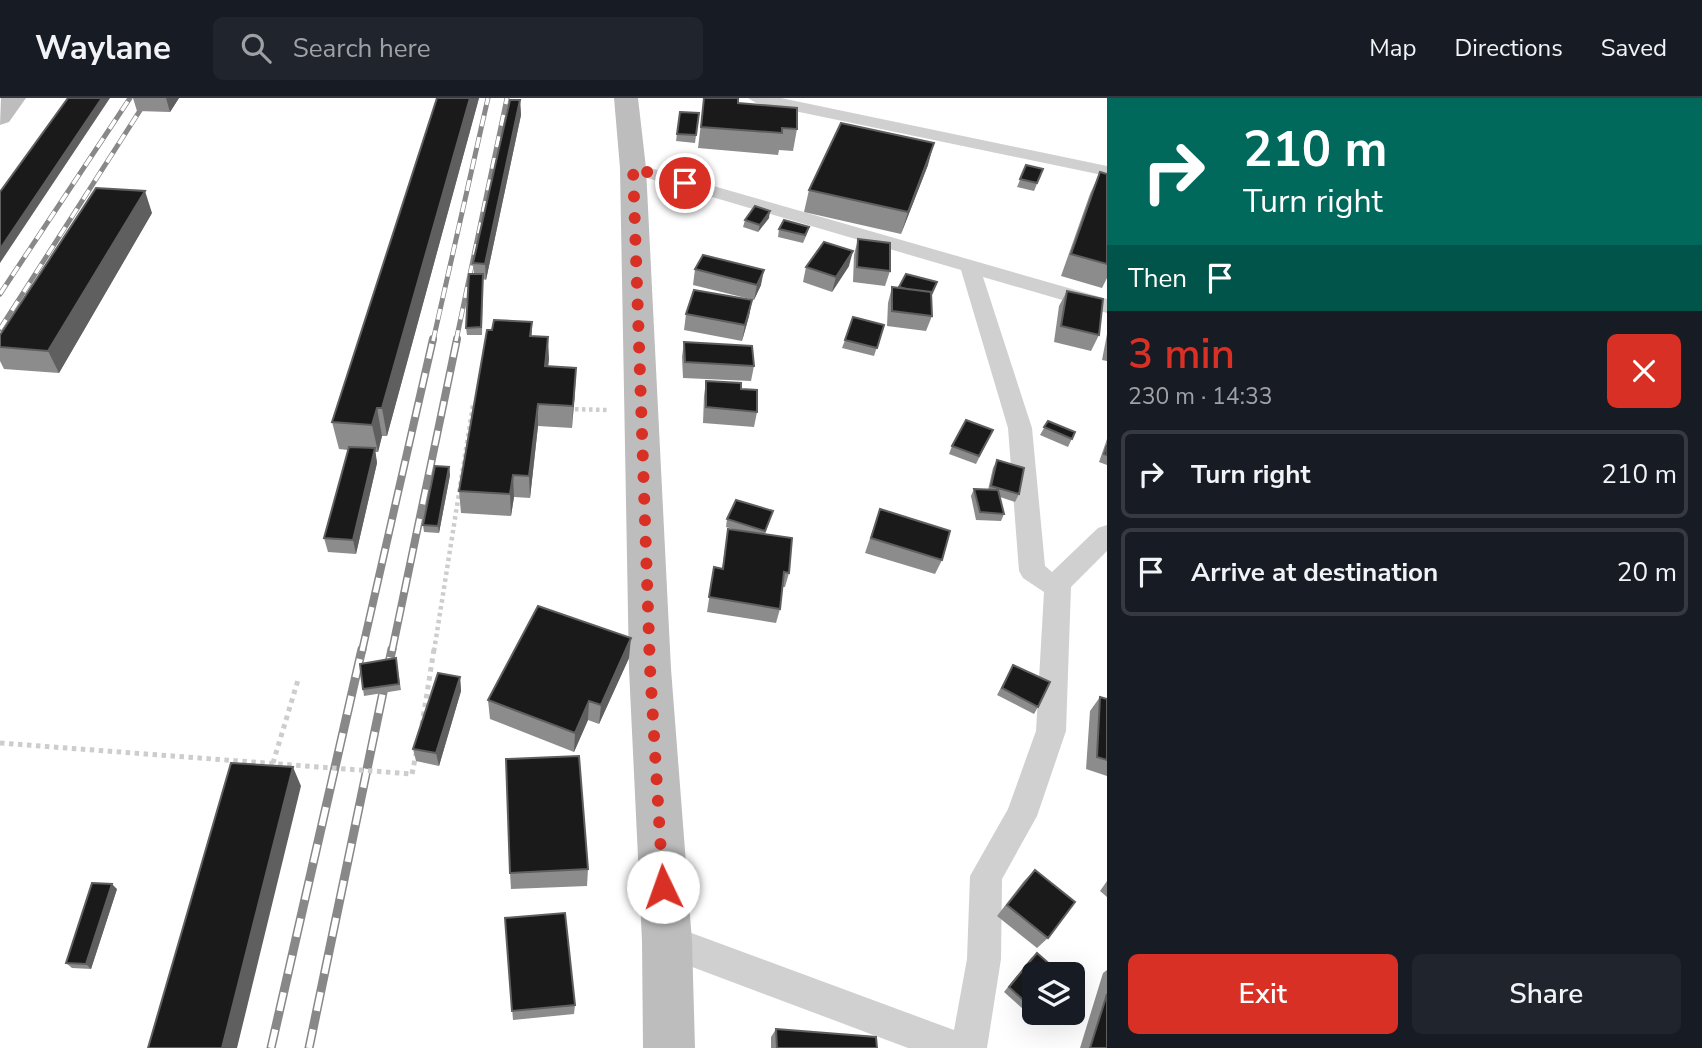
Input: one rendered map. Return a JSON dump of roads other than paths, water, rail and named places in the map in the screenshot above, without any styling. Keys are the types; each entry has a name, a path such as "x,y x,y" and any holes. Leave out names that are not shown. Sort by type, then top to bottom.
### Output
{"main road":[{"path":"626,98 633,168 650,668 667,941 668,1048"}],"street":[{"path":"756,98 1107,171"},
{"path":"633,168 1107,306"},
{"path":"970,267 1020,428 1032,571 1046,582 1058,583"},
{"path":"969,1048 984,959 986,876 1021,816 1051,730 1058,583 1107,535"},
{"path":"667,941 956,1048"}],"railway":[{"path":"0,294 130,98"},
{"path":"0,329 148,98"},
{"path":"433,341 488,98"},
{"path":"456,341 507,98"},
{"path":"362,651 433,339"},
{"path":"392,651 457,339"},
{"path":"271,1048 362,649"},
{"path":"309,1048 392,649"}]}
